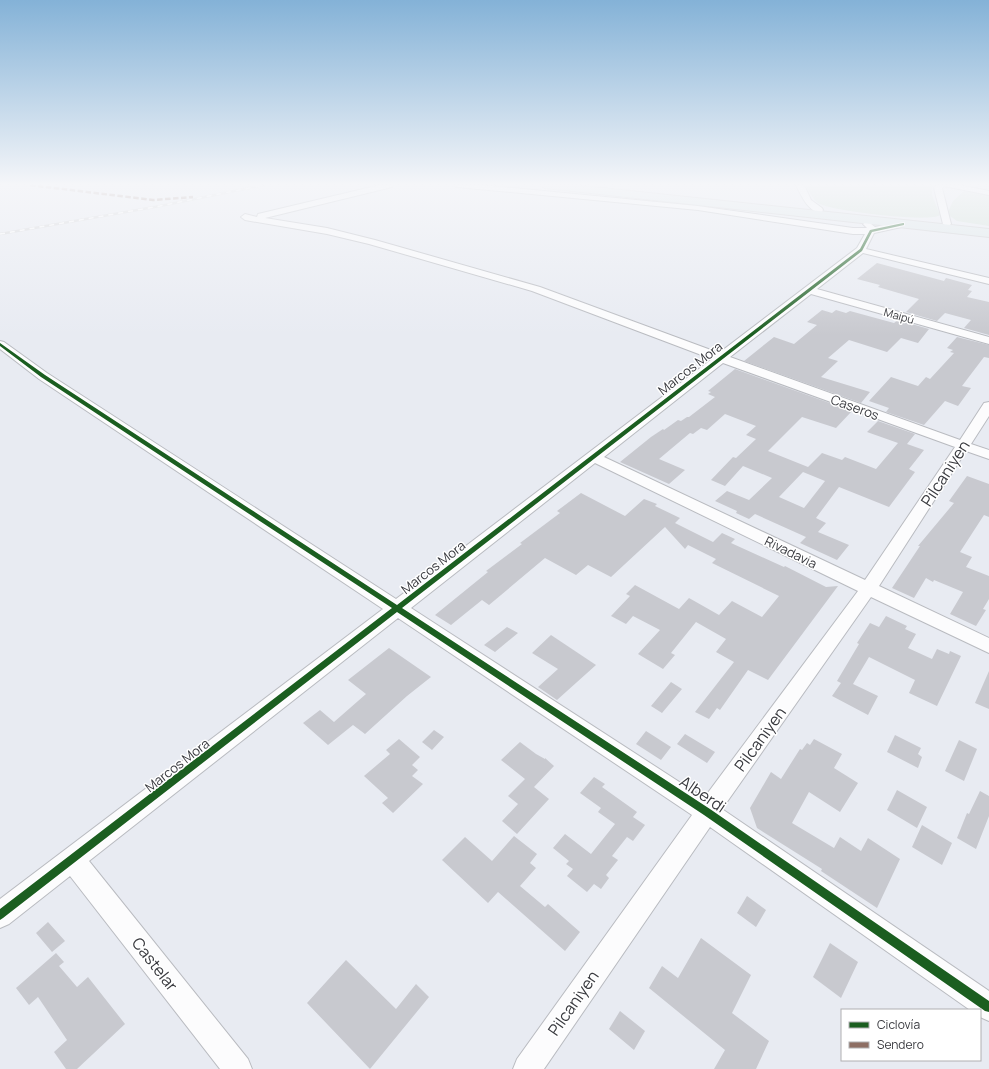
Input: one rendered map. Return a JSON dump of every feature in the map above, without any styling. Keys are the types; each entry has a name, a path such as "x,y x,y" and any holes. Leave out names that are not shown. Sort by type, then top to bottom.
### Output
{"street":[{"name":"Caseros","path":"342,235 521,284 989,455"},
{"path":"869,235 861,250 989,281"},
{"name":"Marcos Mora","path":"0,915 861,250"},
{"name":"Maipú","path":"809,290 989,341"},
{"name":"Alberdi","path":"0,344 43,376 707,812 989,1007"},
{"name":"Pilcaniyen","path":"527,1069 707,812 868,590 989,406"},
{"name":"Rivadavia","path":"593,457 868,590 989,646"},
{"name":"Castelar","path":"72,859 238,1069"}],"building":[{"path":"877,263 944,281 946,278 972,285 968,290 972,291 967,297 989,302 989,335 964,328 971,320 945,313 937,321 906,312 919,299 878,287 880,285 857,279"},
{"path":"822,310 832,313 836,310 846,313 850,311 894,323 898,320 929,329 918,343 901,338 887,352 849,340 828,358 838,361 821,377 870,392 861,403 744,361 774,337 794,344 817,325 807,322"},
{"path":"957,337 989,345 989,358 984,357 962,386 971,388 958,406 945,401 924,425 886,412 889,408 869,401 891,377 918,386 926,377 930,379 954,353 950,352 953,350 947,348"},
{"path":"735,369 852,411 836,428 802,417 768,451 808,467 822,453 842,460 845,457 876,469 898,443 867,432 878,421 915,434 907,444 924,450 909,469 915,472 889,507 839,487 816,518 826,523 818,532 849,545 837,560 800,543 806,537 755,514 749,519 736,513 737,511 715,501 727,491 749,500 772,478 743,466 725,486 711,480 733,457 736,458 756,439 746,435 756,426 725,414 707,430 701,428 693,434 690,433 659,459 685,470 669,484 620,462 651,437 678,420 681,421 689,417 715,397 708,394 711,392 708,391","holes":["803,472 825,481 804,508 779,497"]},
{"path":"967,476 989,484 989,517 984,515 960,552 972,557 966,567 989,576 989,599 983,609 986,610 976,626 950,614 963,592 934,580 933,582 926,578 914,598 892,588 920,546 918,546 954,503 949,501"},
{"path":"581,493 625,516 644,499 657,504 655,506 680,518 675,523 713,542 722,533 735,539 731,543 784,567 785,566 826,587 838,586 768,680 748,670 720,710 717,708 709,719 695,712 734,662 716,652 726,639 696,622 671,653 675,655 663,669 638,654 660,630 633,616 626,624 611,616 630,596 626,594 635,585 679,609 689,598 719,615 732,601 762,617 779,596 712,563 716,559 688,545 685,549 665,527 611,577 588,565 576,575 545,558 489,605 482,600 451,625 435,615 488,572 486,571 522,544 520,543 560,513 557,511"},
{"path":"886,616 907,626 905,629 916,634 908,648 932,659 937,649 949,654 950,651 961,656 937,706 909,693 915,680 869,657 853,684 878,696 868,715 832,696 841,683 837,681 859,644 857,643 870,623 879,627"},
{"path":"507,627 518,633 495,652 484,645"},
{"path":"551,635 596,665 557,700 538,687 558,669 532,653"},
{"path":"389,648 431,677 407,696 365,734 353,725 328,745 303,723 320,710 334,722 366,694 348,680"},
{"path":"989,671 989,709 975,703"},
{"path":"671,682 682,689 662,713 651,706"},
{"path":"434,730 444,737 432,750 422,742"},
{"path":"646,731 671,747 661,760 636,744"},
{"path":"685,734 715,752 707,763 677,744"},
{"path":"895,735 921,748 918,754 922,757 918,768 887,752"},
{"path":"399,739 420,757 412,765 418,770 412,776 423,784 393,813 382,803 388,798 364,776 390,754 386,750"},
{"path":"814,739 842,754 834,768 858,783 840,812 809,792 792,823 834,848 840,837 861,851 868,838 900,859 877,908 821,871 822,869 757,828 750,808 771,772 781,779 800,749 802,750 807,743 810,745"},
{"path":"959,740 977,749 964,781 945,771"},
{"path":"520,742 536,754 545,758 554,766 534,787 549,799 517,834 502,821 518,804 508,796 525,779 501,760"},
{"path":"594,777 605,784 602,787 637,812 633,817 645,825 633,841 627,837 612,856 618,860 606,875 609,878 601,889 594,884 587,892 567,876 573,869 566,864 569,861 553,848 565,834 591,854 615,824 598,812 601,808 580,793"},
{"path":"897,790 927,807 917,828 887,810"},
{"path":"980,791 989,796 989,816 976,849 957,838 967,813 969,814"},
{"path":"922,825 952,843 942,865 912,847"},
{"path":"514,836 537,854 530,863 536,868 520,886 545,907 548,904 580,932 565,951 498,892 488,903 442,860 465,837 492,861"},
{"path":"747,896 766,910 756,927 737,913"},
{"path":"48,922 65,941 52,952 36,933"},
{"path":"701,938 751,975 732,1013 769,1041 756,1069 714,1069 725,1050 649,988 662,966 678,978"},
{"path":"830,943 858,962 841,998 813,977"},
{"path":"56,953 64,962 59,966 77,987 88,977 125,1024 77,1069 66,1069 54,1052 67,1040 38,997 29,1005 16,988"},
{"path":"346,960 396,1009 416,984 429,997 370,1069 307,1003"},
{"path":"620,1011 645,1031 634,1050 609,1029"}],"cycle path":[{"path":"0,915 861,250 869,235"},
{"path":"0,344 43,376 707,812 989,1007"}]}
